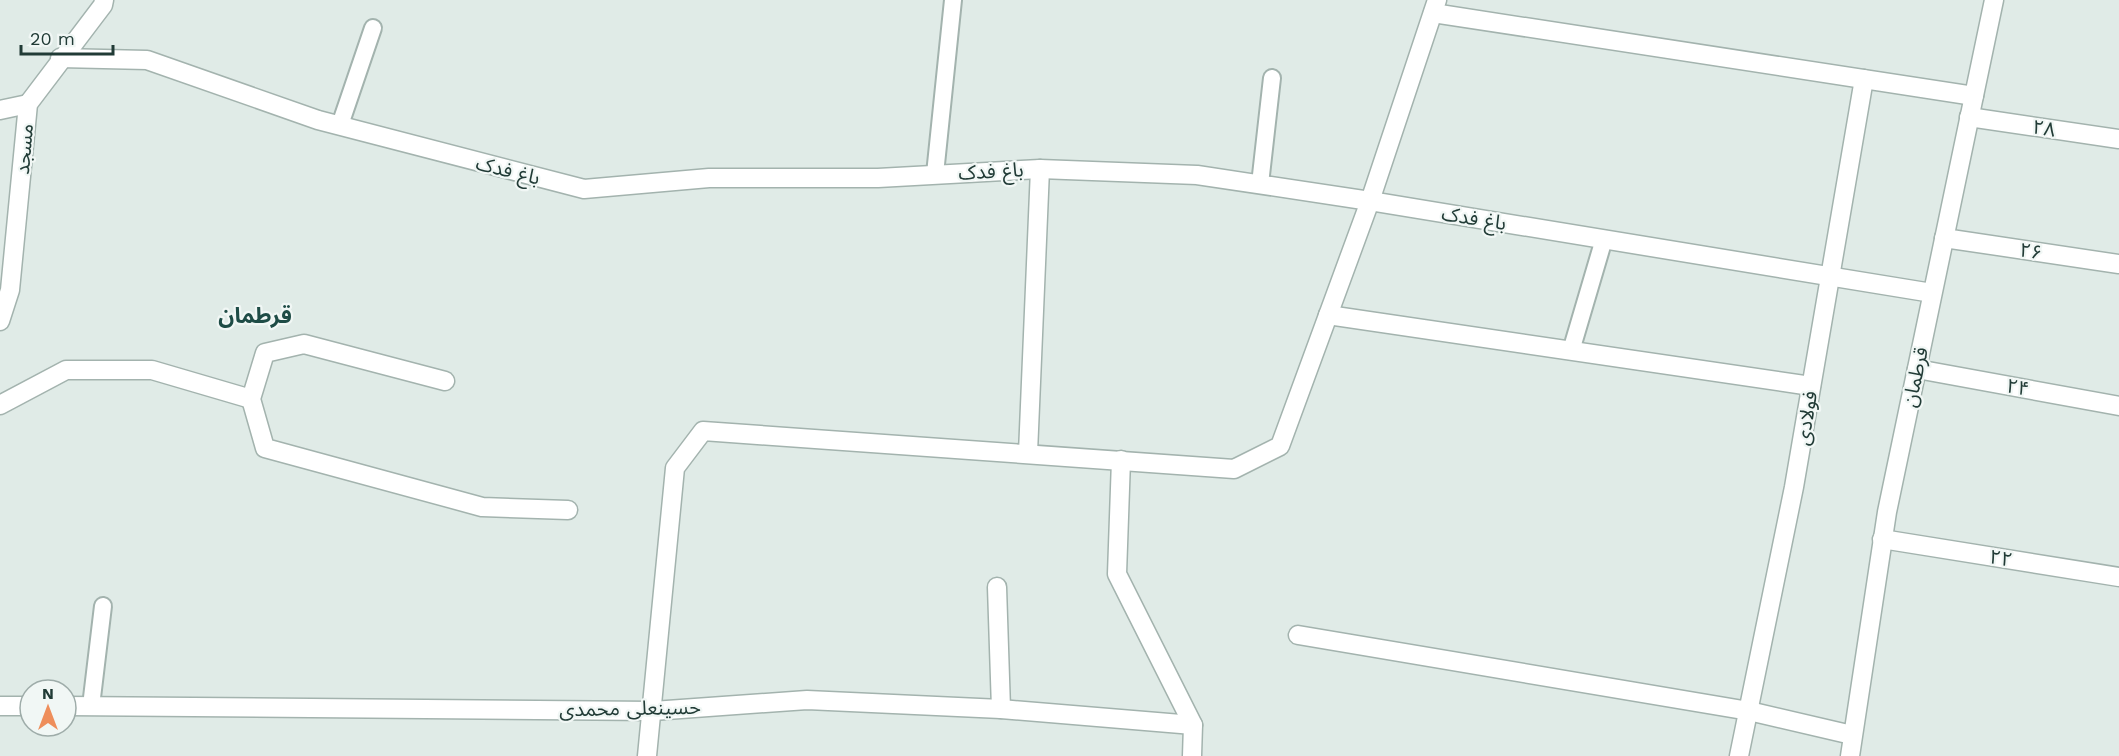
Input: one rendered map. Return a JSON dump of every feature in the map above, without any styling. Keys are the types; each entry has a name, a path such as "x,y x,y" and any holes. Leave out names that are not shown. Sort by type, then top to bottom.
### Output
{"street":[{"name":"مسجد","path":"0,321 10,290 28,104 60,58 103,5 104,0"},
{"name":"قرطمان","path":"1850,756 1882,539 1994,0"},
{"path":"647,756 675,468 703,431 1234,469 1280,446 1370,201 1435,6 1974,96"},
{"name":"باغ فدک","path":"60,58 147,60 340,125 584,189 709,178 878,178 1040,169 1197,175 1932,293"},
{"name":"فولادی","path":"1739,756 1794,487 1864,79"},
{"path":"0,110 28,104"},
{"name":"۲۸","path":"1969,117 2119,139"},
{"path":"1028,453 1040,169"},
{"name":"۲۶","path":"1944,238 2119,264"},
{"path":"1328,315 1811,386"},
{"path":"445,381 304,344 265,354 251,399 265,448 482,507 568,510"},
{"name":"۲۴","path":"1917,369 2119,406"},
{"path":"0,405 66,370 152,370 251,399"},
{"path":"1122,460 1117,574 1193,725 1192,756"},
{"name":"۲۲","path":"1882,539 2119,577"},
{"path":"997,587 1001,709"},
{"path":"1298,635 1749,711 1852,735"},
{"name":"حسینعلی محمدی","path":"78,706 653,711 807,700 1001,709 1193,725"},
{"path":"0,706 18,706"}],"lane":[{"path":"935,174 953,0"},
{"path":"340,125 373,28"},
{"path":"1260,184 1272,78"},
{"path":"1571,351 1604,239"},
{"path":"92,706 103,606"}],"district":[{"name":"قرطمان","path":"255,315"}]}
